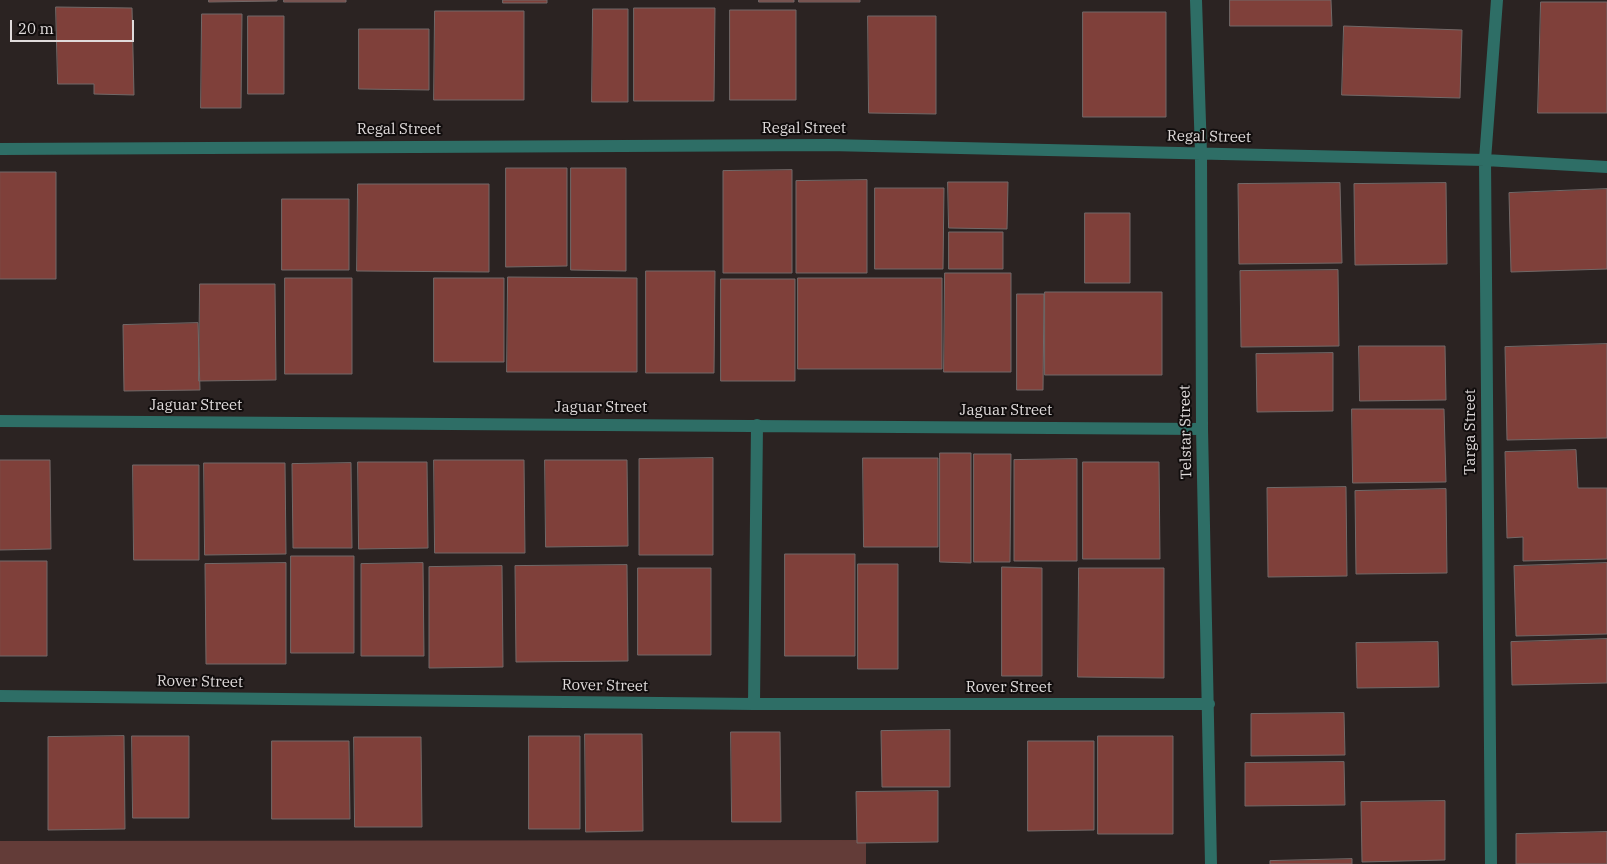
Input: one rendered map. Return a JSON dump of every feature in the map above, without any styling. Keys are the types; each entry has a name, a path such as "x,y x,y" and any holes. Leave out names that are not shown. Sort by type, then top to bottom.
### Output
{"street":[{"name":"Telstar Street","path":"1196,0 1201,153 1202,428 1211,864"},
{"name":"Targa Street","path":"1491,864 1485,160 1497,0"},
{"name":"Regal Street","path":"0,148 829,145 1485,160 1607,167"},
{"name":"Jaguar Street","path":"0,421 1202,428"},
{"path":"754,704 757,425"},
{"name":"Rover Street","path":"0,696 754,704 1209,704"}],"shaded area":[{"path":"866,840 866,864 0,864 0,841"}],"building":[{"path":"209,0 277,0 277,1 209,2"},
{"path":"284,0 346,0 346,2 284,2"},
{"path":"503,0 547,0 547,3 503,3"},
{"path":"759,0 794,0 794,2 759,2"},
{"path":"799,0 860,0 860,2 799,2"},
{"path":"1230,0 1331,0 1332,26 1230,26"},
{"path":"1541,2 1607,2 1607,113 1538,113"},
{"path":"56,7 132,8 134,95 94,94 94,84 58,84"},
{"path":"634,8 715,8 714,101 634,101"},
{"path":"593,9 628,9 628,102 592,102"},
{"path":"730,10 796,10 796,100 730,100"},
{"path":"435,11 524,11 524,100 434,100"},
{"path":"1083,12 1166,12 1166,117 1083,117"},
{"path":"202,14 242,14 241,108 201,108"},
{"path":"248,16 284,16 284,94 248,94"},
{"path":"868,16 936,16 936,114 869,113"},
{"path":"1344,26 1462,30 1460,98 1342,95"},
{"path":"359,29 429,29 429,90 359,89"},
{"path":"506,168 567,168 567,266 506,267"},
{"path":"571,168 626,168 626,271 571,270"},
{"path":"792,170 792,273 723,273 723,171"},
{"path":"0,172 56,172 56,279 0,279"},
{"path":"867,180 867,273 796,273 796,181"},
{"path":"948,182 1008,182 1007,229 949,228"},
{"path":"1340,183 1342,263 1239,264 1238,184"},
{"path":"1446,183 1447,264 1355,265 1354,184"},
{"path":"358,184 489,184 489,272 357,271"},
{"path":"875,188 944,188 943,269 875,269"},
{"path":"1607,189 1607,269 1511,272 1509,193"},
{"path":"282,199 349,199 349,270 282,270"},
{"path":"1085,213 1130,213 1130,283 1085,283"},
{"path":"949,232 1003,232 1003,269 949,269"},
{"path":"1338,270 1339,346 1241,347 1240,271"},
{"path":"646,271 715,271 714,373 646,373"},
{"path":"945,273 1011,273 1011,372 944,372"},
{"path":"508,277 637,278 637,372 507,372"},
{"path":"285,278 352,278 352,374 285,374"},
{"path":"434,278 504,278 504,362 434,362"},
{"path":"798,278 942,278 942,369 798,369"},
{"path":"721,279 795,279 795,381 721,381"},
{"path":"200,284 275,284 276,380 199,381"},
{"path":"1045,292 1162,292 1162,375 1045,375"},
{"path":"1017,294 1044,294 1043,390 1017,390"},
{"path":"198,323 200,390 124,391 123,325"},
{"path":"1607,344 1607,438 1507,440 1505,347"},
{"path":"1359,346 1445,346 1446,400 1360,401"},
{"path":"1333,353 1333,411 1257,412 1256,354"},
{"path":"1352,409 1444,409 1446,482 1353,483"},
{"path":"1576,450 1578,488 1607,488 1607,559 1523,561 1523,537 1507,538 1505,452"},
{"path":"940,453 971,453 971,563 940,562"},
{"path":"974,454 1011,454 1010,562 974,562"},
{"path":"713,458 713,555 639,555 639,459"},
{"path":"863,458 938,458 938,547 864,547"},
{"path":"1077,459 1077,561 1014,561 1014,460"},
{"path":"0,460 50,460 51,549 0,550"},
{"path":"434,460 524,460 525,553 435,553"},
{"path":"545,460 627,460 628,546 546,547"},
{"path":"358,462 427,462 428,548 359,549"},
{"path":"1083,462 1159,462 1160,559 1083,559"},
{"path":"204,463 285,463 286,554 205,555"},
{"path":"351,463 352,548 293,548 292,464"},
{"path":"133,465 199,465 199,560 134,560"},
{"path":"1346,487 1347,576 1268,577 1267,488"},
{"path":"1446,489 1447,573 1356,574 1355,491"},
{"path":"785,554 855,554 855,656 785,656"},
{"path":"291,556 354,556 354,653 291,653"},
{"path":"0,561 47,561 47,656 0,656"},
{"path":"286,563 286,664 206,664 205,564"},
{"path":"423,563 424,656 361,656 361,564"},
{"path":"1607,563 1607,634 1516,636 1514,566"},
{"path":"858,564 898,564 898,669 858,669"},
{"path":"627,565 628,661 516,662 515,566"},
{"path":"502,566 503,667 429,668 429,567"},
{"path":"1002,567 1042,568 1042,676 1002,676"},
{"path":"638,568 711,568 711,655 638,655"},
{"path":"1079,568 1164,568 1164,678 1078,677"},
{"path":"1607,639 1607,683 1512,685 1511,642"},
{"path":"1438,642 1439,687 1357,688 1356,643"},
{"path":"1344,713 1345,755 1251,756 1251,714"},
{"path":"950,730 950,787 882,787 881,731"},
{"path":"731,732 780,732 781,822 732,822"},
{"path":"585,734 642,734 643,831 586,832"},
{"path":"124,736 125,829 48,830 48,737"},
{"path":"132,736 189,736 189,818 133,818"},
{"path":"529,736 580,736 580,829 529,829"},
{"path":"1098,736 1173,736 1173,834 1098,834"},
{"path":"354,737 421,737 422,827 355,827"},
{"path":"272,741 349,741 350,819 272,819"},
{"path":"1028,741 1094,741 1094,830 1028,831"},
{"path":"1344,762 1345,805 1245,806 1245,763"},
{"path":"938,791 938,842 857,843 856,792"},
{"path":"1445,801 1445,860 1362,862 1361,802"},
{"path":"1607,832 1607,864 1516,864 1516,834"},
{"path":"1352,859 1352,864 1270,864 1270,861"}]}
